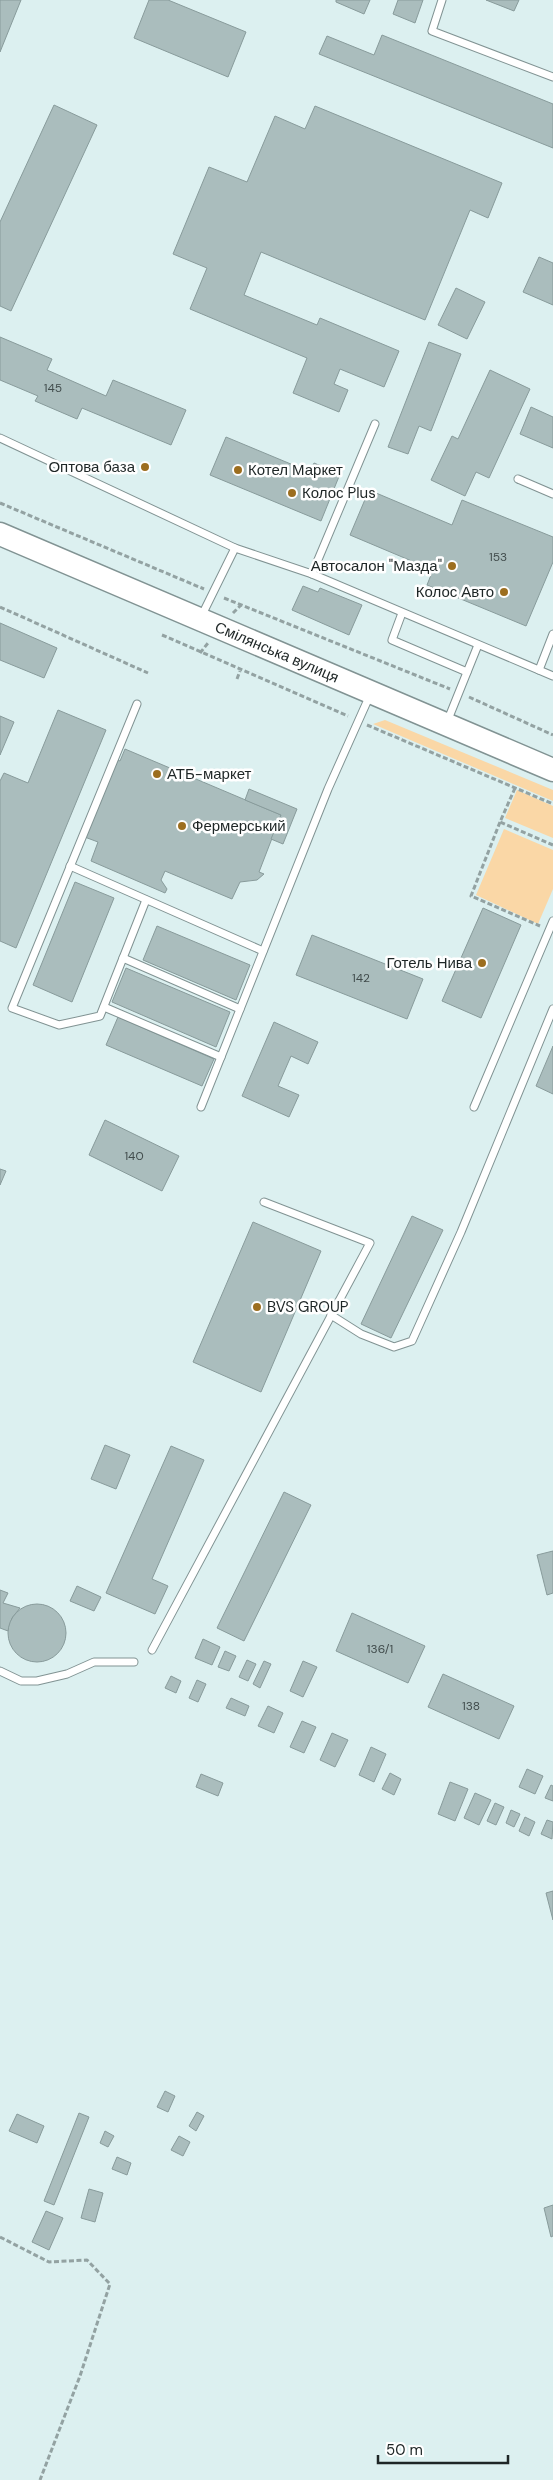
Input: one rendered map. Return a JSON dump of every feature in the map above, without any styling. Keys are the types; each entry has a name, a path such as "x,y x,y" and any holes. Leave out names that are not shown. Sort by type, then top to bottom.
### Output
{"main road":[{"name":"Смілянська вулиця","path":"0,534 553,770"}],"lane":[{"path":"442,0 432,32 553,77"},
{"path":"312,574 375,424"},
{"path":"0,438 235,548 312,574 553,676"},
{"path":"518,479 553,494"},
{"path":"200,619 235,548"},
{"path":"402,613 392,640 467,672"},
{"path":"539,670 553,634"},
{"path":"446,724 478,645"},
{"path":"200,1107 328,789 371,692"},
{"path":"136,704 12,1008 58,1025 100,1016 146,900"},
{"path":"70,866 263,951"},
{"path":"474,1107 553,921"},
{"path":"123,958 240,1009"},
{"path":"104,1007 221,1057"},
{"path":"331,1315 361,1334 394,1347 412,1341 461,1232 553,1009"},
{"path":"152,1650 370,1242 264,1202"},
{"path":"0,1672 21,1681 37,1681 67,1674 94,1662 134,1662"}],"path":[{"path":"0,503 212,593 459,693 553,735"},
{"path":"0,607 148,673"},
{"path":"236,679 240,670"},
{"path":"515,788 471,896 549,930"},
{"path":"500,822 553,844"},
{"path":"0,2237 48,2262 87,2260 110,2284 80,2376 40,2480"}],"shaded area":[{"path":"385,720 553,790 553,801 373,724"},
{"path":"517,790 553,806 553,838 505,818"},
{"path":"504,829 553,850 553,889 538,924 476,895"}],"building":[{"path":"0,0 21,0 0,52"},
{"path":"149,0 168,0 246,32 228,77 134,38"},
{"path":"336,0 370,0 364,14 336,2"},
{"path":"398,0 423,0 415,23 393,14"},
{"path":"486,0 519,0 514,11"},
{"path":"382,35 553,104 553,148 319,54 327,36 374,55"},
{"path":"54,105 97,125 11,311 0,306 0,222"},
{"path":"315,106 502,183 488,218 470,210 425,320 261,252 244,295 317,325 320,318 399,351 384,387 340,369 334,384 348,390 339,412 293,393 307,358 190,309 207,268 173,254 209,167 247,182 275,116 305,129"},
{"path":"539,257 553,263 553,305 523,292"},
{"path":"456,288 485,302 467,339 438,325"},
{"path":"0,337 52,359 47,370 106,396 113,380 186,410 171,445 82,408 77,419 35,401 38,396 0,380"},
{"path":"429,342 461,354 431,431 419,426 408,454 388,447"},
{"path":"490,370 530,389 489,478 476,472 465,496 431,480 452,436 458,439"},
{"path":"531,407 553,417 553,448 520,434"},
{"path":"226,437 310,472 314,463 340,474 321,521 210,475"},
{"path":"369,490 452,525 462,500 553,537 553,562 526,626 427,585 433,570 350,535"},
{"path":"303,586 318,592 320,588 362,605 349,635 292,610"},
{"path":"0,623 57,648 44,678 0,660"},
{"path":"58,710 106,730 16,948 0,941 0,781 4,773 28,783"},
{"path":"0,716 14,722 0,755"},
{"name":"Фермерський","path":"125,749 281,815 259,872 264,874 257,880 240,882 232,899 165,871 161,880 167,889 165,893 91,861 98,842 82,836 115,759 120,761"},
{"path":"249,789 297,809 283,844 271,839 281,815 245,800"},
{"path":"75,882 114,898 72,1002 33,985"},
{"name":"Готель Нива","path":"483,908 521,925 481,1018 442,1001"},
{"path":"157,926 250,965 236,1000 143,960"},
{"path":"312,935 423,979 407,1019 296,975"},
{"path":"126,968 230,1012 216,1047 112,1002"},
{"path":"118,1017 214,1059 202,1086 106,1045"},
{"path":"274,1022 318,1042 308,1064 291,1056 278,1086 299,1095 289,1117 242,1096"},
{"path":"553,1046 553,1094 536,1086"},
{"path":"105,1120 179,1156 162,1191 89,1155"},
{"path":"0,1169 6,1171 0,1185"},
{"path":"412,1216 443,1230 391,1338 361,1324"},
{"name":"BVS GROUP","path":"253,1222 321,1251 261,1392 193,1362"},
{"path":"105,1445 130,1455 116,1489 91,1479"},
{"path":"171,1446 204,1460 152,1579 168,1586 155,1614 106,1593"},
{"path":"284,1492 311,1505 244,1641 217,1628"},
{"path":"553,1551 553,1593 547,1595 537,1555"},
{"path":"77,1586 101,1597 94,1611 70,1601"},
{"path":"0,1590 8,1593 3,1603 20,1608 12,1618 8,1631 0,1628"},
{"path":"31,1604 43,1604 58,1612 66,1627 66,1639 58,1654 43,1662 31,1662 16,1654 8,1639 8,1627 16,1612"},
{"path":"352,1613 425,1646 408,1683 336,1651"},
{"path":"203,1639 220,1647 212,1665 195,1658"},
{"path":"225,1651 236,1656 229,1671 218,1667"},
{"path":"247,1660 256,1664 248,1681 239,1677"},
{"path":"264,1661 271,1664 260,1688 253,1684"},
{"path":"303,1661 317,1667 303,1697 290,1691"},
{"path":"443,1674 514,1706 499,1739 428,1707"},
{"path":"171,1676 181,1681 176,1693 165,1688"},
{"path":"197,1680 206,1684 198,1702 189,1698"},
{"path":"231,1698 249,1706 245,1716 226,1708"},
{"path":"268,1706 283,1713 274,1733 258,1726"},
{"path":"302,1721 316,1727 304,1753 290,1747"},
{"path":"332,1733 348,1740 335,1767 320,1760"},
{"path":"371,1747 386,1754 374,1782 359,1775"},
{"path":"527,1769 543,1776 535,1794 519,1787"},
{"path":"390,1773 401,1779 394,1795 382,1789"},
{"path":"201,1774 223,1783 218,1796 196,1787"},
{"path":"450,1782 468,1789 455,1821 438,1814"},
{"path":"551,1785 553,1786 553,1801 545,1798"},
{"path":"475,1793 491,1800 479,1825 464,1818"},
{"path":"495,1803 504,1807 496,1825 487,1821"},
{"path":"511,1810 520,1814 514,1827 506,1823"},
{"path":"525,1817 535,1822 529,1836 519,1831"},
{"path":"547,1820 553,1822 552,1839 541,1834"},
{"path":"553,1891 553,1920 546,1893"},
{"path":"165,2091 175,2096 168,2112 157,2107"},
{"path":"197,2112 204,2116 196,2131 189,2126"},
{"path":"79,2113 89,2117 54,2205 44,2201"},
{"path":"17,2114 44,2126 37,2143 9,2131"},
{"path":"105,2131 114,2136 108,2147 100,2143"},
{"path":"179,2136 190,2142 183,2156 171,2150"},
{"path":"117,2157 131,2163 127,2175 112,2169"},
{"path":"89,2189 103,2193 95,2222 81,2218"},
{"path":"553,2205 553,2236 551,2237 544,2208"},
{"path":"46,2211 63,2218 49,2250 32,2242"}],"place":[{"name":"Оптова база","path":"145,467"},
{"name":"Котел Маркет","path":"238,470"},
{"name":"Колос Plus","path":"292,493"},
{"name":"Автосалон \"Мазда\"","path":"452,566"},
{"name":"Колос Авто","path":"504,592"},
{"name":"АТБ-маркет","path":"157,774"},
{"name":"Фермерський","path":"182,826"},
{"name":"Готель Нива","path":"482,963"},
{"name":"BVS GROUP","path":"257,1307"}]}
